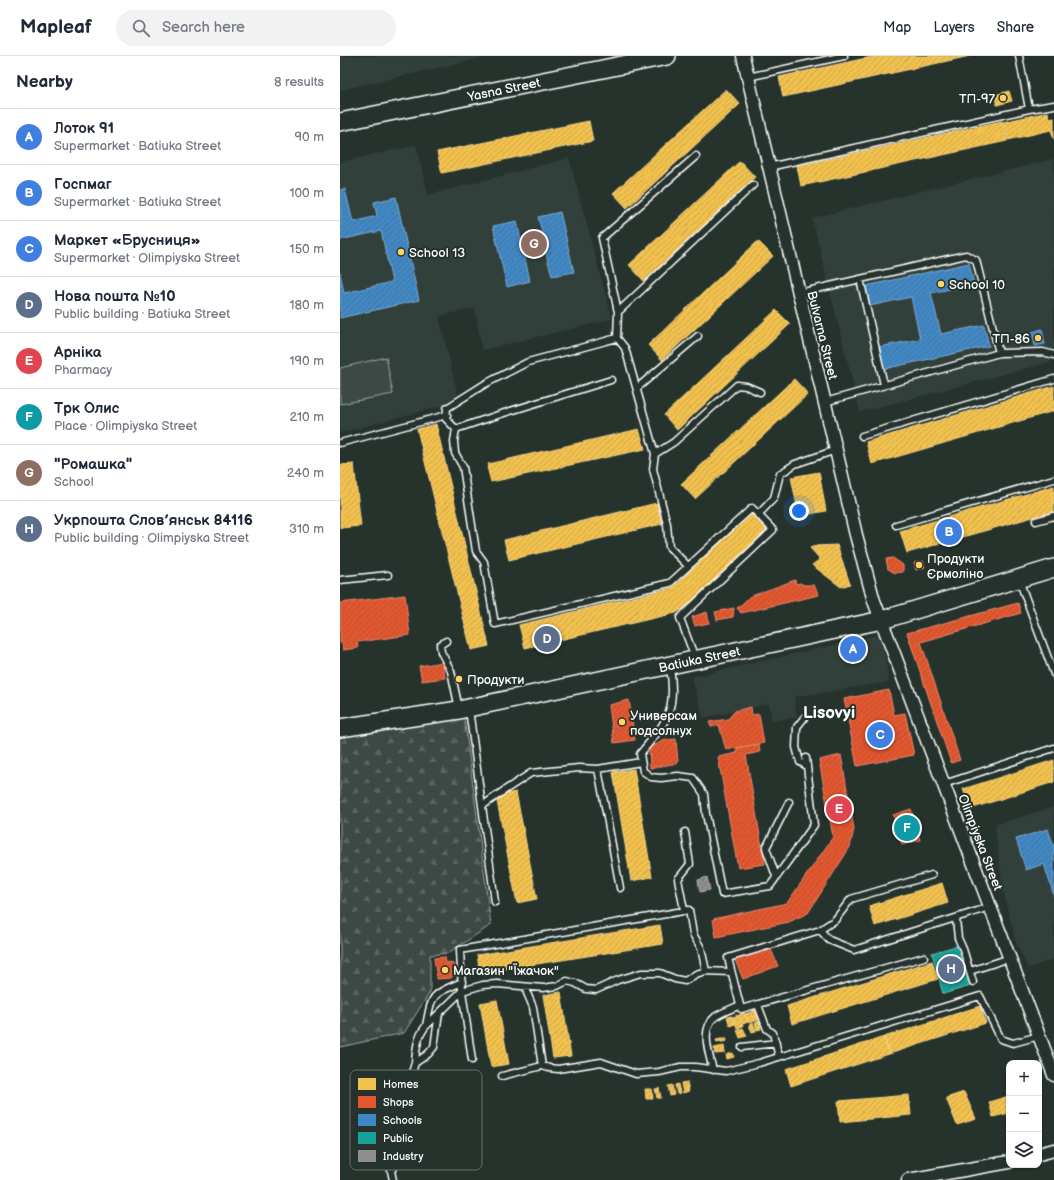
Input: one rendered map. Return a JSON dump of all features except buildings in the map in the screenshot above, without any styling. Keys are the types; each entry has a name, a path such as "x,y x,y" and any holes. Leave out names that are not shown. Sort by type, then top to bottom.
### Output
{"street":[{"name":"Yasna Street","path":"340,122 643,59 667,56"},
{"name":"Bulvarna Street","path":"743,56 856,535 874,601 882,620"},
{"name":"Batiuka Street","path":"340,728 464,709 882,620 1054,568"},
{"name":"Olimpiyska Street","path":"882,620 1054,1075"},
{"path":"1042,1153 1054,1150"},
{"path":"908,1180 1006,1163"}],"lane":[{"path":"748,77 844,56"},
{"path":"1019,56 1029,109"},
{"path":"769,167 1029,109 1054,105"},
{"path":"688,566 669,547 667,524 652,469 655,454 625,348 617,338 618,312 602,238 696,156"},
{"path":"618,312 753,184"},
{"path":"798,293 966,255 976,260 999,353"},
{"path":"860,279 884,385"},
{"path":"637,388 698,336"},
{"path":"456,429 446,419 447,408 485,384 528,362 617,338"},
{"path":"825,402 999,353 1043,352 1054,355"},
{"path":"862,436 1054,379"},
{"path":"456,429 611,380"},
{"path":"655,454 674,442 737,384 760,392"},
{"path":"340,443 446,415"},
{"path":"456,429 454,441 455,453 462,467 476,551 484,562 495,624 670,583 752,508 773,530 680,618 696,659"},
{"path":"758,515 774,498 780,474 795,464 836,450"},
{"path":"896,525 1054,479"},
{"path":"1036,521 1054,516"},
{"path":"340,580 388,576"},
{"path":"1019,578 1054,674"},
{"path":"446,641 440,646 441,652 451,671 464,709 482,806 495,902"},
{"path":"670,665 673,687 670,710 662,727 640,754 642,771 651,777 661,778 678,776 693,778 704,794 706,814 722,894 770,886 814,825 806,758"},
{"path":"804,718 797,727 796,747 800,762 807,766"},
{"path":"944,784 1054,748"},
{"path":"482,806 531,773 579,768 598,769 641,762"},
{"path":"598,769 620,888"},
{"path":"776,876 766,848 789,802"},
{"path":"684,910 678,879 690,864 686,832"},
{"path":"924,957 741,1009 730,972 728,958 820,930 835,920 850,899 932,875"},
{"path":"820,930 829,940 854,950 990,907"},
{"path":"472,1060 462,991 460,950 689,910 693,934 701,948 706,971"},
{"path":"956,919 958,938 973,982"},
{"path":"970,971 1010,958"},
{"path":"413,1070 420,1032 462,991 497,984 543,988 557,986 567,982 575,983 586,989 596,990 618,980 641,973 660,973 685,981 696,974 706,971 730,972"},
{"path":"426,1026 430,1004 433,997 439,992 462,982"},
{"path":"527,987 527,993 533,1007 542,1066"},
{"path":"502,1076 542,1066 558,1069 601,1062 636,1074 659,1072 680,1067 695,1067 726,1071 779,1057 980,996 1001,1039 1013,1043 1039,1036"},
{"path":"758,1005 767,1029 773,1033 779,1057"},
{"path":"713,1070 709,1054 706,1029 709,1022 716,1016 740,1006"},
{"path":"415,1063 428,1054 434,1047 439,1013"},
{"path":"742,1047 776,1043"},
{"path":"392,1170 393,1180"}],"shaded area":[{"path":"340,56 490,56 340,90"},
{"path":"416,145 428,195 569,158 612,319 482,350 475,308 439,316 459,401 340,433 340,162"},
{"name":"School 10","path":"1054,159 1054,350 1051,362 860,412 812,218"},
{"path":"881,634 889,682 794,697 797,718 772,720 769,704 703,718 692,677"},
{"path":"1054,807 1054,959 1028,968 1016,943 1003,890 995,828 997,824"}],"green space":[{"path":"386,357 393,394 340,404 340,368"},
{"path":"464,717 491,925 448,953 430,955 430,992 404,1033 340,1047 340,736"}],"place":[{"name":"ТП-97","path":"1003,98"},
{"name":"\"Ромашка\"","path":"534,244"},
{"name":"School 13","path":"401,252"},
{"name":"School 10","path":"941,284"},
{"name":"ТП-86","path":"1038,338"},
{"name":"Госпмаг","path":"949,532"},
{"name":"Продукти Єрмоліно","path":"919,565"},
{"name":"Нова пошта №10","path":"547,639"},
{"name":"Лоток 91","path":"853,649"},
{"name":"Продукти","path":"459,679"},
{"name":"Универсам подсолнух","path":"622,722"},
{"name":"Маркет «Брусниця»","path":"880,735"},
{"name":"Арніка","path":"839,809"},
{"name":"Трк Олис","path":"907,828"},
{"name":"Укрпошта Слов’янськ 84116","path":"951,969"},
{"name":"Магазин \"Їжачок\"","path":"445,970"}],"district":[{"name":"Lisovyi","path":"829,712"}]}
